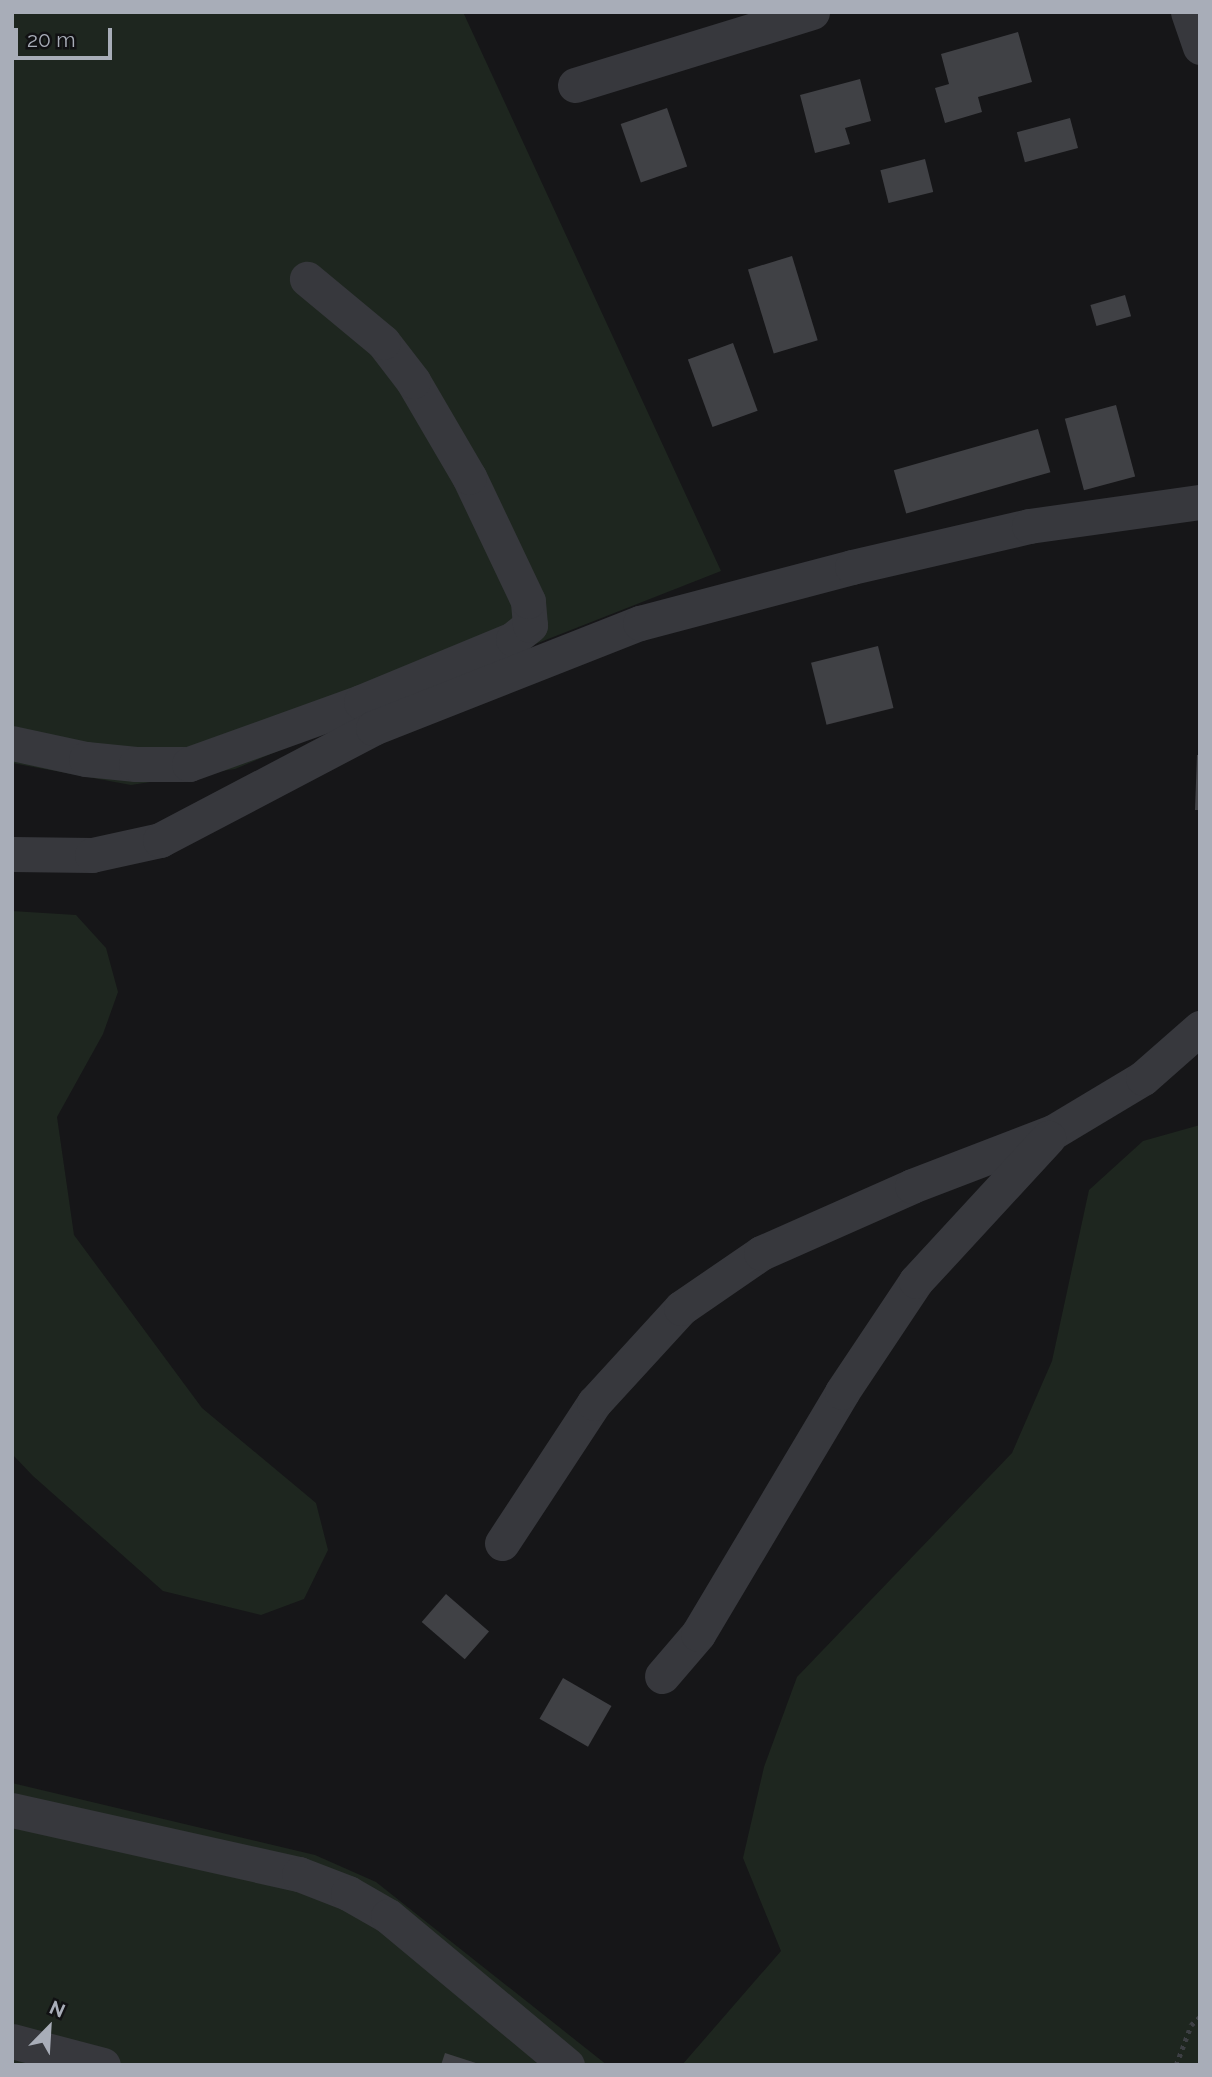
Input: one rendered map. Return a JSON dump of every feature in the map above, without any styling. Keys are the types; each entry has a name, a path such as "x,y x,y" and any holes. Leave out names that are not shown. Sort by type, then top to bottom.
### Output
{"street":[{"path":"575,85 812,12"},
{"path":"1188,12 1200,47"},
{"path":"12,743 86,759 136,764 189,764 360,702 513,639 530,625 528,601 469,477 413,381 383,342 307,279"},
{"path":"12,854 92,855 160,840 373,728 640,623 852,566 1029,526 1200,502"},
{"path":"502,1543 594,1403 681,1308 761,1253 912,1186 1053,1132 1143,1079 1200,1028"},
{"path":"662,1676 698,1634 842,1392 916,1281 1053,1132"},
{"path":"12,1810 299,1874 348,1893 388,1916 567,2065"},
{"path":"12,2041 103,2065"}],"path":[{"path":"1176,2065 1191,2025 1200,2017"}],"shaded area":[{"path":"12,12 463,12 721,571 497,659 235,769 131,785 12,763"},
{"path":"12,911 76,915 106,948 118,992 103,1034 57,1117 74,1235 202,1408 316,1503 328,1550 304,1599 261,1615 163,1591 33,1476 12,1454"},
{"path":"1200,1125 1200,2065 682,2065 781,1951 743,1858 764,1767 797,1677 1012,1453 1052,1361 1089,1190 1143,1141"},
{"path":"12,1783 315,1855 376,1882 607,2065 12,2065"}],"building":[{"path":"1018,32 1032,82 978,97 982,112 945,123 935,88 949,84 941,54"},
{"path":"860,79 871,121 845,128 850,144 815,153 800,95"},
{"path":"667,108 687,167 641,183 621,124"},
{"path":"1070,118 1078,148 1025,162 1017,132"},
{"path":"925,159 933,192 889,203 880,170"},
{"path":"792,256 818,340 774,354 748,269"},
{"path":"1125,295 1131,316 1096,326 1090,305"},
{"path":"733,343 758,411 713,427 688,359"},
{"path":"1116,405 1135,476 1084,490 1065,419"},
{"path":"1038,429 1050,472 906,514 894,470"},
{"path":"878,646 893,708 827,725 811,663"},
{"path":"1197,755 1200,755 1200,810 1195,810"},
{"path":"446,1594 489,1631 465,1659 422,1622"},
{"path":"563,1678 611,1706 588,1747 540,1719"},
{"path":"445,2053 479,2064 479,2065 441,2065"}]}
